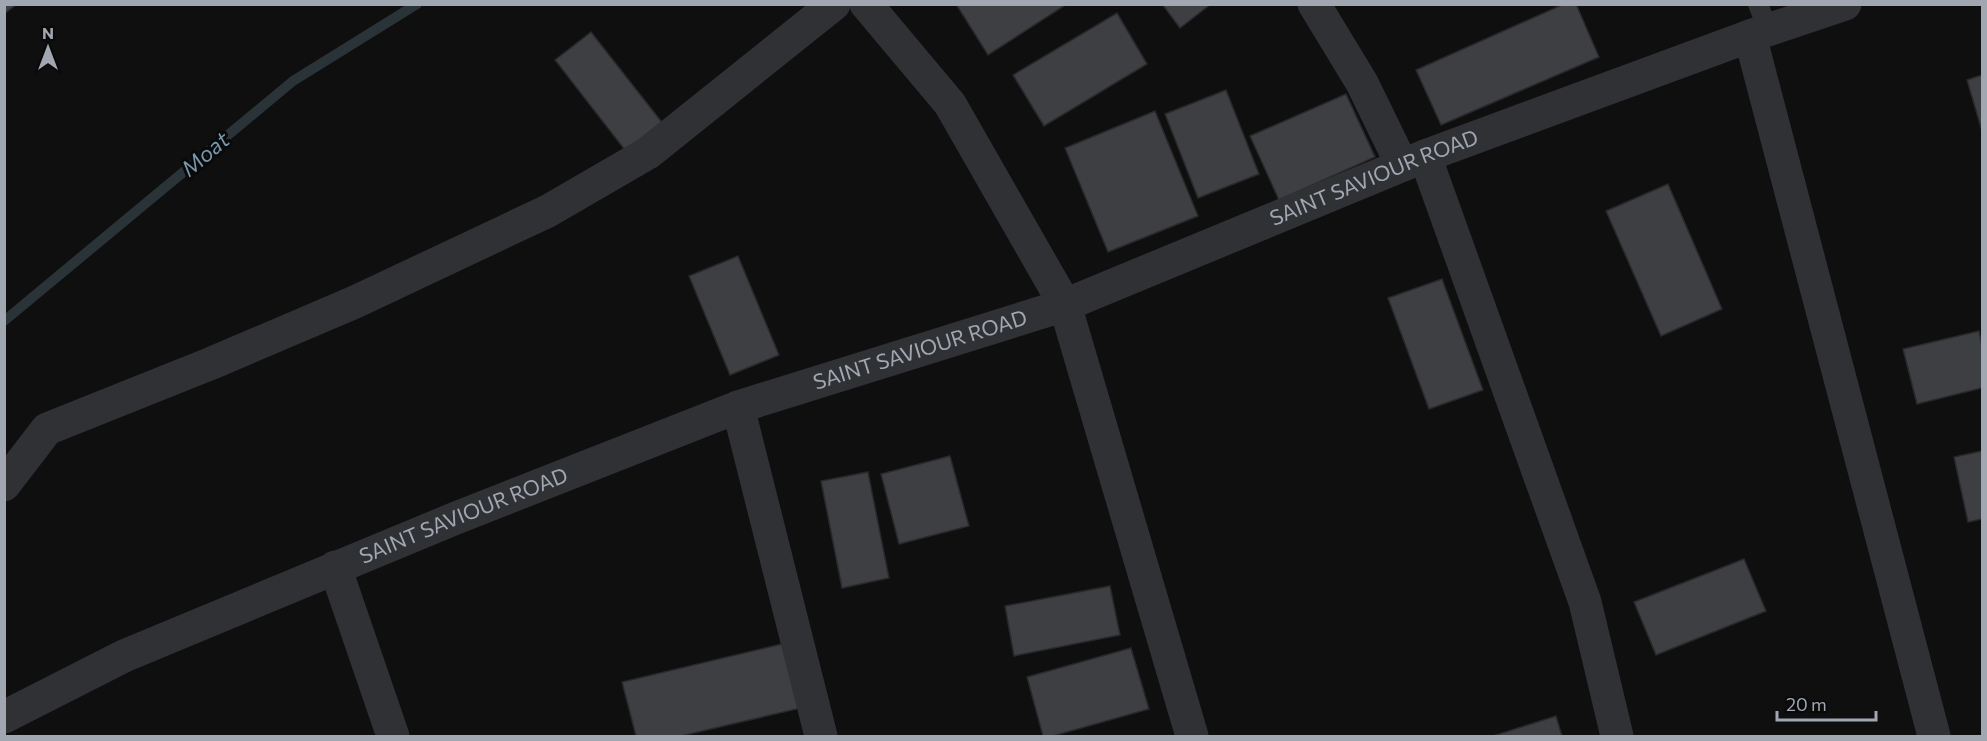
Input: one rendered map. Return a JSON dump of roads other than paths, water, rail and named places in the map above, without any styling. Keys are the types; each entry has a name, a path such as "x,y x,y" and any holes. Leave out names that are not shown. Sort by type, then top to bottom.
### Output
{"street":[{"path":"4,485 47,429 212,363 344,306 548,211 648,153 834,4"},
{"path":"866,4 950,104 1065,305 1192,736"},
{"path":"1314,4 1362,83 1414,160 1585,602 1617,736"},
{"name":"SAINT SAVIOUR ROAD","path":"4,717 124,656 336,567 738,407 1065,305 1414,160 1759,23 1845,4"},
{"path":"1759,23 1934,736"},
{"path":"738,407 821,736"},
{"path":"336,567 393,736"}],"waterway":[{"name":"Moat","path":"4,321 293,81 417,4"}]}
